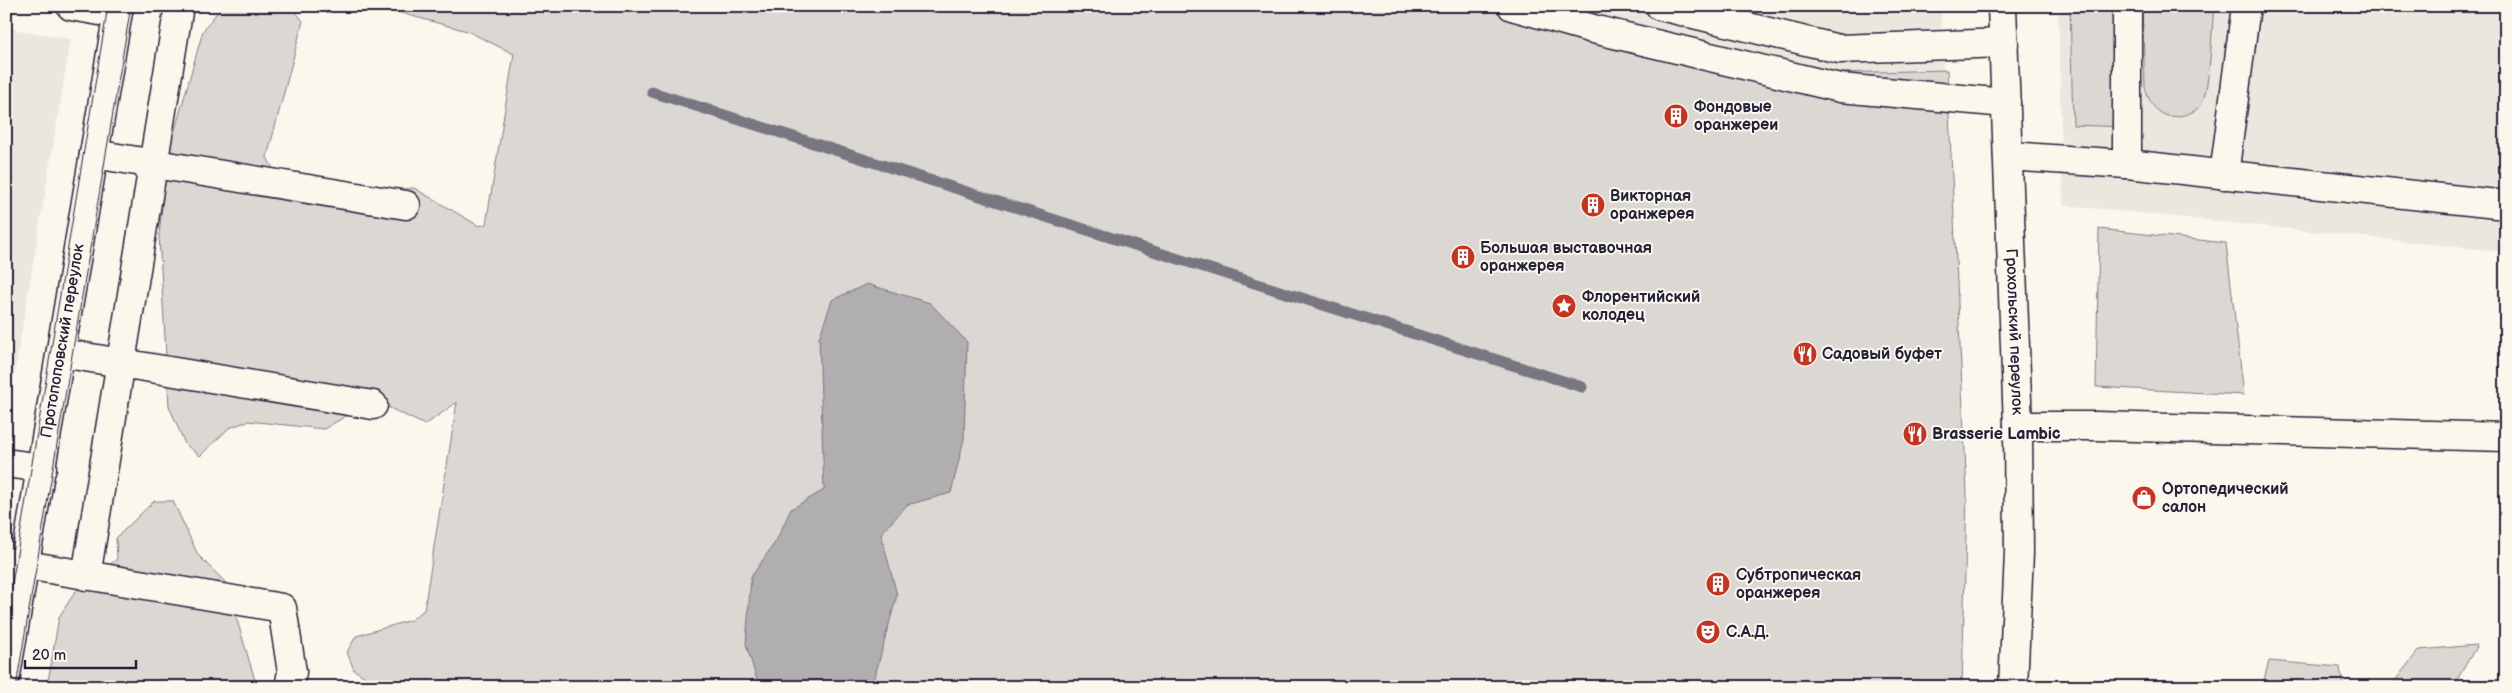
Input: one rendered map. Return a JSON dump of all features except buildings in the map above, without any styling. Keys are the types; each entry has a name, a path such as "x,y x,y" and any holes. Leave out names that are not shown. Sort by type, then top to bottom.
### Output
{"street":[{"path":"71,6 118,10"},
{"path":"86,576 179,6"},
{"path":"1512,6 1593,29 1840,88 2006,103"},
{"path":"1660,6 1839,49 2004,43"},
{"name":"Грохольский переулок","path":"2002,6 2018,426 2019,553 2013,687"},
{"path":"2126,6 2127,164"},
{"path":"2224,174 2246,6"},
{"name":"Протопоповский переулок","path":"6,674 16,564 42,468 118,10"},
{"path":"94,154 406,205"},
{"path":"2008,156 2127,164 2506,205"},
{"path":"61,353 373,405"},
{"path":"2018,426 2088,426 2506,438"},
{"path":"6,463 42,468"},
{"path":"16,564 282,608 292,672 289,687"}],"shaded area":[{"path":"222,6 291,6 303,21 267,157 284,192 302,199 414,188 479,226 486,224 514,54 467,31 375,6 1597,6 1596,16 1839,73 1947,70 1967,494 1962,687 381,687 354,670 347,652 356,636 411,620 424,610 457,402 425,425 373,400 324,429 248,421 229,428 200,456 185,444 169,406 159,236 167,158 203,31"},
{"path":"1597,6 1941,6 1943,71 1839,73 1596,16"},
{"path":"2058,6 2506,6 2506,252 2063,205"},
{"path":"2070,6 2126,6 2125,127 2073,125"},
{"path":"2142,6 2214,6 2206,88 2200,106 2190,113 2168,116 2159,112 2152,105 2145,87"},
{"path":"6,28 71,39 6,424"},
{"path":"2099,229 2226,243 2244,395 2096,387"},
{"path":"867,284 930,303 967,342 964,439 951,493 907,505 881,534 897,595 872,687 759,687 746,644 751,577 776,541 791,509 824,490 819,338 832,300"},
{"path":"154,501 173,501 198,555 226,583 257,687 47,687 59,617 75,592 117,559 116,538"},
{"path":"2477,645 2453,687 2390,687 2419,650"},
{"path":"2269,661 2340,667 2343,687 2262,687"}],"waterway":[{"path":"652,92 1582,387"}],"tram line":[{"path":"6,620 108,6"},
{"path":"16,687 131,6"}],"place":[{"name":"Фондовые оранжереи","path":"1676,116"},
{"name":"Викторная оранжерея","path":"1593,205"},
{"name":"Большая выставочная оранжерея","path":"1463,257"},
{"name":"Флорентийский колодец","path":"1564,306"},
{"name":"Садовый буфет","path":"1805,354"},
{"name":"Brasserie Lambic","path":"1915,434"},
{"name":"Ортопедический салон","path":"2144,498"},
{"name":"Субтропическая оранжерея","path":"1718,584"},
{"name":"С.А.Д.","path":"1708,632"}]}
